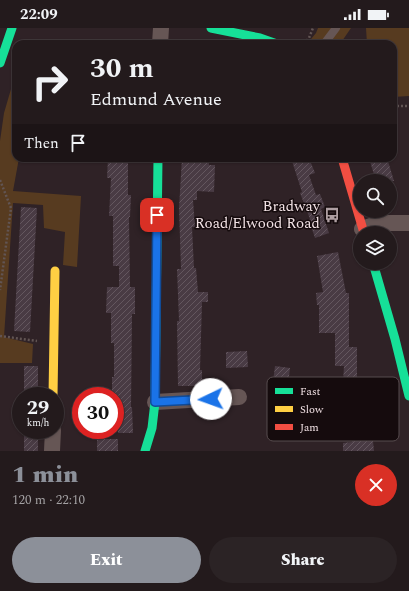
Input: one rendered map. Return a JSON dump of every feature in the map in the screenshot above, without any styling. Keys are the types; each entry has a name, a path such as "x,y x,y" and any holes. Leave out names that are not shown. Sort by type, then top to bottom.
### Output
{"street":[{"path":"0,63 12,28"},
{"path":"160,40 161,28"},
{"path":"211,28 266,40"},
{"path":"145,451 152,428 155,402 158,162"},
{"path":"343,162 362,226"},
{"path":"373,226 379,223 409,223"},
{"path":"375,270 395,339 409,396"},
{"path":"53,387 55,271"},
{"path":"155,402 239,397"},
{"path":"52,451 53,439"}],"lane":[{"path":"327,40 336,28"}],"path":[{"path":"307,40 313,28"},
{"path":"397,106 409,106"},
{"path":"0,180 11,208 0,290"},
{"path":"0,336 54,343"}],"shaded area":[{"path":"318,28 351,28 343,40 310,40"},
{"path":"366,28 409,28 409,96 397,97 397,40 367,40"},
{"path":"12,86 12,162 18,162 13,191 81,196 77,267 63,265 65,232 44,228 43,205 13,203 4,337 33,344 32,363 0,363 0,141 4,113"}],"building":[{"path":"108,162 128,162 128,195 131,195 129,217 130,287 135,287 135,314 132,314 131,407 133,433 124,433 124,387 112,387 112,377 114,377 114,343 111,343 111,313 106,313 107,287 119,287 119,266 113,266 113,216 109,216 111,178 107,178"},
{"path":"182,162 209,162 209,165 215,165 214,192 197,191 197,200 193,200 195,227 192,227 194,268 196,268 198,292 208,292 208,302 202,302 200,370 202,370 202,386 178,386 177,321 179,321 177,269 181,269 179,208"},
{"path":"292,162 311,162 315,173 309,175 316,195 320,194 325,207 321,209 329,233 315,238 309,220 310,219 300,193 302,192"},
{"path":"370,162 388,162 392,174 374,174"},
{"path":"21,207 37,208 30,332 14,331"},
{"path":"338,252 346,293 349,293 349,347 357,347 357,377 343,377 344,366 335,366 335,333 319,333 319,305 317,305 316,293 323,292 317,256"},
{"path":"247,351 248,367 226,368 226,352"},
{"path":"24,366 38,366 38,387 24,387"},
{"path":"275,366 290,368 289,377 274,377"},
{"path":"24,439 38,439 38,451 24,451"},
{"path":"97,439 118,439 118,451 97,451"},
{"path":"373,441 374,451 343,451 343,443"}],"traffic: fast":[{"path":"0,63 12,28"},
{"path":"211,28 266,40"},
{"path":"145,451 152,428 155,402 158,162"},
{"path":"375,270 395,339 409,396"}],"traffic: slow":[{"path":"53,387 55,271"}],"traffic: jam":[{"path":"343,162 362,226"}],"place":[{"name":"Bradway Road/Elwood Road","path":"332,215"}],"route":[{"path":"157,215 155,402 211,399"}]}
